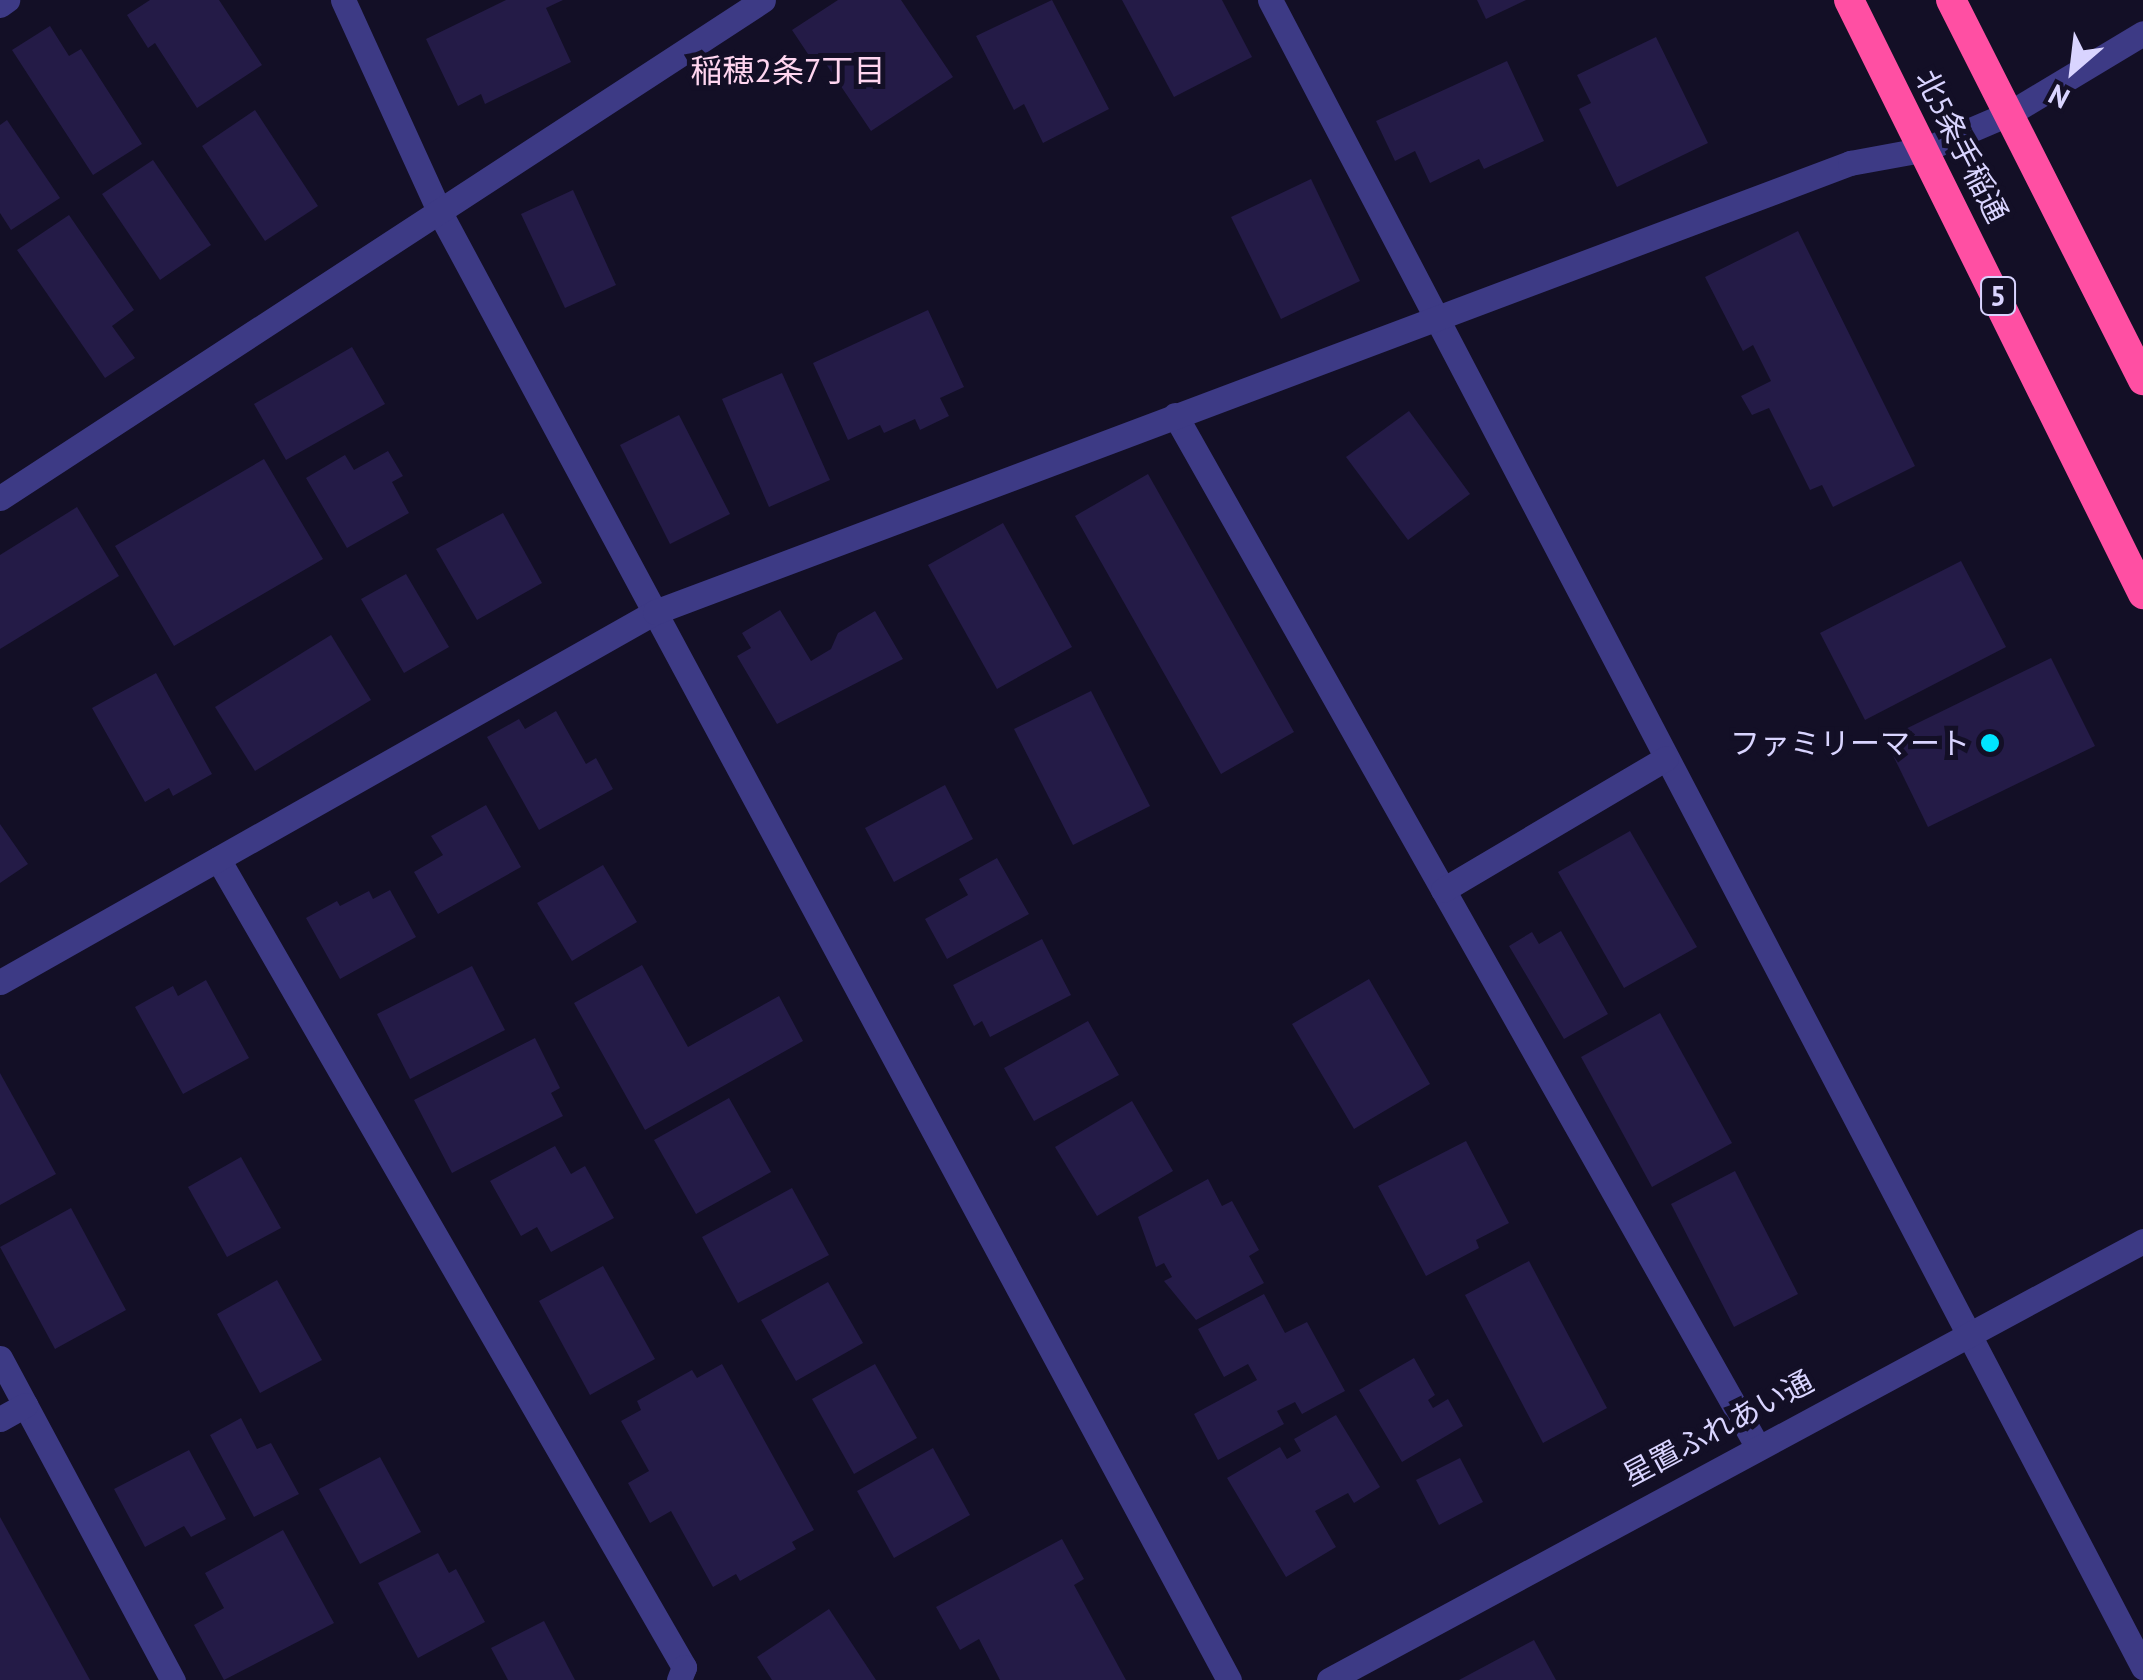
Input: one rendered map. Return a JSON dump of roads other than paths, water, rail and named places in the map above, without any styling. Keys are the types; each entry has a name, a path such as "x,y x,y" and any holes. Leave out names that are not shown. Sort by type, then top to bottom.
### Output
{"highway":[{"name":"北5条手稲通","path":"1849,0 2143,594"},
{"name":"北5条手稲通","path":"1950,0 2143,380"}],"street":[{"path":"0,4 7,0"},
{"path":"343,0 439,212 1229,1680"},
{"path":"0,498 763,0"},
{"path":"1270,0 2143,1666"},
{"path":"0,982 655,612 1436,315 1850,163 1926,149 2010,113 2143,33"},
{"path":"1174,415 1756,1444"},
{"path":"1443,890 1666,758"},
{"path":"218,859 684,1667 679,1680"},
{"name":"星置ふれあい通","path":"1329,1680 1756,1444 2143,1241"},
{"path":"0,1358 174,1680"},
{"path":"0,1419 26,1405"}],"place":[{"name":"ファミリーマート","path":"1990,743"}],"district":[{"name":"稲穂2条7丁目","path":"788,70"}]}
